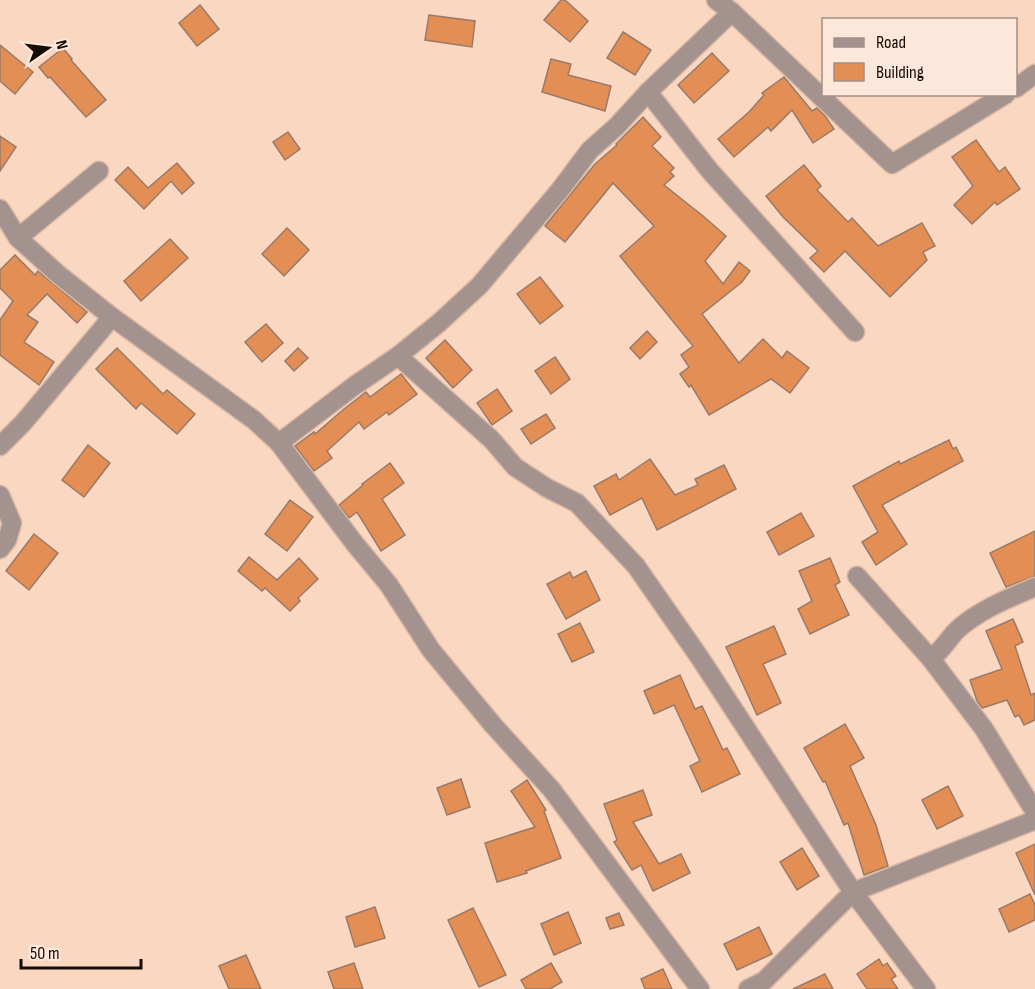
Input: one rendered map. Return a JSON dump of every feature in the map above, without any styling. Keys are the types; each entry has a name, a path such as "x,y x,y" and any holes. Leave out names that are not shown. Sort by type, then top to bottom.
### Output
{"street":[{"path":"716,0 732,12 892,164 1003,96"},
{"path":"279,443 398,356 480,285 560,190 590,150 732,12"},
{"path":"1017,87 1035,74"},
{"path":"648,92 710,171 855,332"},
{"path":"18,238 99,171"},
{"path":"0,209 18,238 59,274 112,317 254,420 279,443 389,585 431,650 552,789 700,989"},
{"path":"0,446 23,423 112,317"},
{"path":"398,356 492,440 515,467 547,488 577,503 636,566 700,658 853,892 926,989"},
{"path":"0,495 12,523 7,540 0,549"},
{"path":"857,576 931,659 984,729 1035,812"},
{"path":"931,659 941,651 957,631 981,614 1035,587"},
{"path":"747,989 764,981 853,892 1035,820"}],"building":[{"path":"561,0 565,0 588,21 570,42 544,20"},
{"path":"200,5 219,29 197,46 179,23"},
{"path":"429,15 475,21 472,47 425,40"},
{"path":"623,32 651,50 635,75 607,58"},
{"path":"0,45 33,72 15,94 0,81"},
{"path":"63,48 106,100 86,117 39,67"},
{"path":"712,53 729,71 694,103 678,85"},
{"path":"551,59 571,64 568,75 611,86 605,111 542,92"},
{"path":"784,77 812,111 817,108 834,129 813,143 792,110 771,131 768,127 734,157 718,139 749,112 764,95 762,93"},
{"path":"643,117 661,137 652,146 674,168 670,172 674,176 664,185 726,236 705,261 723,284 739,262 750,271 742,282 702,314 739,363 763,339 782,358 787,351 809,368 790,393 771,379 709,415 691,385 689,387 680,374 689,367 681,355 693,346 620,256 654,226 613,183 565,242 545,226 595,164 617,145"},
{"path":"288,132 300,149 285,160 273,142"},
{"path":"0,136 16,147 0,171"},
{"path":"976,140 999,172 1005,167 1020,189 997,205 995,202 972,224 954,205 973,186 952,157"},
{"path":"177,163 194,183 182,194 171,181 144,209 115,180 128,167 148,188"},
{"path":"804,165 821,186 817,190 848,222 852,218 878,246 922,223 935,246 923,252 927,260 890,297 845,251 824,272 810,258 818,251 783,217 766,196"},
{"path":"287,228 309,250 284,276 262,254"},
{"path":"170,239 188,258 141,301 124,281"},
{"path":"15,255 35,275 38,271 87,312 77,323 47,294 27,315 38,322 24,342 54,362 39,385 0,355 0,320 13,301 0,288 0,270"},
{"path":"540,277 563,306 540,324 517,294"},
{"path":"266,324 283,343 262,362 245,342"},
{"path":"647,331 657,342 640,359 630,348"},
{"path":"445,340 472,370 453,388 426,358"},
{"path":"117,348 163,394 167,390 195,414 177,434 141,403 136,409 96,369"},
{"path":"298,348 308,358 294,371 285,361"},
{"path":"555,357 570,379 551,394 535,371"},
{"path":"401,374 417,394 389,415 387,412 364,429 359,422 327,451 332,458 314,471 295,446 314,432 315,434 366,392 370,397"},
{"path":"497,389 512,411 492,425 477,403"},
{"path":"546,414 555,428 531,444 521,429"},
{"path":"949,440 953,449 956,447 963,461 882,505 907,544 876,565 862,542 878,532 853,486 899,461 900,464"},
{"path":"88,445 110,463 84,497 62,480"},
{"path":"650,459 675,495 698,485 695,479 724,465 736,489 657,530 642,498 610,515 594,486 616,474 619,480"},
{"path":"390,463 404,483 382,499 405,535 381,551 357,512 349,518 339,505"},
{"path":"290,500 313,517 287,551 265,534"},
{"path":"801,513 814,536 779,555 767,532"},
{"path":"1035,531 1035,576 1006,587 990,553"},
{"path":"34,534 58,553 29,590 6,571"},
{"path":"249,557 277,580 299,558 318,579 298,598 300,601 290,611 265,588 262,591 238,571"},
{"path":"830,558 840,582 835,585 849,615 810,634 798,609 812,601 799,571"},
{"path":"586,571 600,600 566,619 547,584 570,572 573,578"},
{"path":"1013,619 1023,642 1015,646 1031,695 1035,693 1035,720 1024,725 1019,715 1015,717 1007,700 982,708 977,701 970,680 1002,669 986,631"},
{"path":"580,623 594,652 572,662 558,634"},
{"path":"774,626 786,654 763,664 781,703 757,715 726,647"},
{"path":"680,675 695,709 702,706 723,750 727,748 740,774 702,792 690,766 700,761 674,705 654,714 644,691"},
{"path":"845,724 864,758 850,766 876,825 888,866 864,875 848,823 844,825 825,781 823,782 804,748"},
{"path":"461,779 470,807 447,815 437,788"},
{"path":"527,780 546,810 544,811 561,858 526,871 527,873 497,882 485,843 535,827 511,791"},
{"path":"948,786 963,816 937,829 922,800"},
{"path":"643,790 652,815 633,822 659,864 681,854 690,873 653,891 641,865 632,870 614,842 617,840 604,804"},
{"path":"1035,844 1035,895 1016,853"},
{"path":"802,848 819,876 797,890 780,862"},
{"path":"1030,894 1035,905 1035,920 1009,932 999,909"},
{"path":"375,907 385,938 355,947 346,917"},
{"path":"473,908 506,975 479,987 448,920"},
{"path":"568,912 581,943 554,955 541,924"},
{"path":"619,913 624,925 610,929 606,918"},
{"path":"759,927 772,954 737,970 724,944"},
{"path":"246,955 261,989 229,989 219,966"},
{"path":"879,959 883,966 887,963 896,976 891,979 898,989 867,989 857,974"},
{"path":"354,963 363,989 334,989 328,972"},
{"path":"551,963 562,982 550,989 526,989 521,980"},
{"path":"663,969 672,989 645,989 641,979"},
{"path":"825,974 833,989 793,989"}]}
